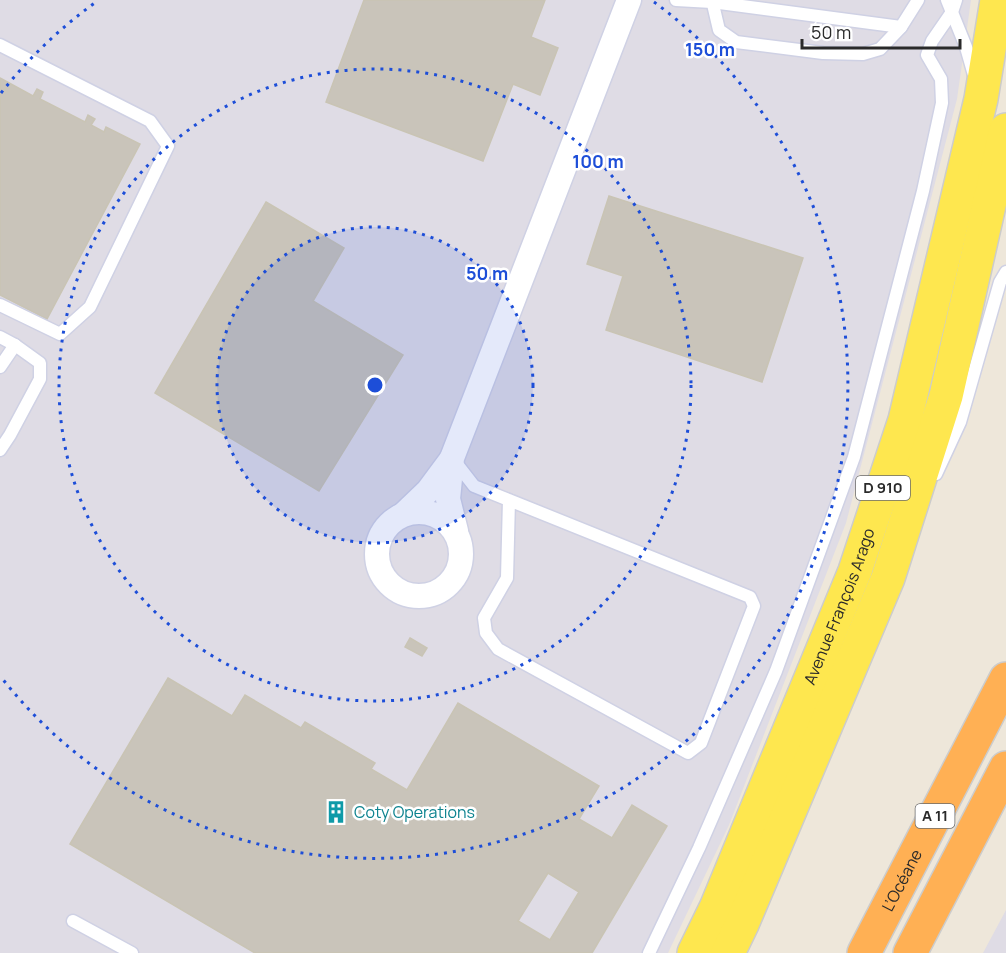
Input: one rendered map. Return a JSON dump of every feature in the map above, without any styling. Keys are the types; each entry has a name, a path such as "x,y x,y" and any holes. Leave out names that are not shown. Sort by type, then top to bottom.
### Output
{"highway":[{"name":"L’Océane","path":"864,953 1006,679"},
{"name":"A 11","path":"910,953 1006,768"}],"main road":[{"name":"Avenue François Arago","path":"694,953 716,908 859,560 905,420 981,99 997,0"},
{"name":"Avenue François Arago","path":"728,953 888,578 946,396 1006,130"}],"street":[{"path":"452,458 428,490 404,514 391,522 382,534 378,548 378,561 391,585 415,596 440,591 456,575 461,561 461,546 448,499 452,458 629,0"},
{"path":"404,514 420,511 436,514 456,531"}],"lane":[{"path":"676,0 752,3 901,27"},
{"path":"712,1 719,30 736,42 823,53 863,54 880,49 901,27 918,0"},
{"path":"947,0 954,6 981,99"},
{"path":"649,953 699,848 776,671 854,457 923,191 942,104 941,79 927,55 932,41 954,6"},
{"path":"0,45 150,121 168,146 90,306 60,334 0,304"},
{"path":"888,578 960,422 1000,282 1006,272"},
{"path":"0,337 40,363 40,379 0,450"},
{"path":"0,367 15,345"},
{"path":"452,458 474,486 509,500 750,597 754,606 705,733 701,743 688,753 498,649 486,633 484,618 507,578 509,500"},
{"path":"73,921 132,953"}],"shaded area":[{"path":"0,0 971,0 957,99 846,523 729,825 668,953 0,953"},
{"path":"1006,910 1006,953 983,953"}],"building":[{"path":"364,0 545,0 531,37 558,48 540,95 513,84 483,161 326,102"},
{"path":"0,78 33,96 37,89 43,92 40,99 85,122 88,115 95,119 91,125 104,132 106,127 140,144 47,319 0,295"},
{"path":"609,196 803,258 762,382 606,330 623,276 587,264"},
{"path":"266,202 344,248 313,301 403,355 319,491 155,393"},
{"path":"410,638 427,648 422,656 405,647"},
{"name":"Coty Operations","path":"168,678 232,716 245,695 301,728 305,722 375,763 371,769 407,790 458,703 599,786 579,819 612,838 632,805 667,826 592,953 255,953 70,844","holes":["548,873 579,892 550,940 518,921"]}],"place":[{"name":"Coty Operations","path":"336,812"}]}
